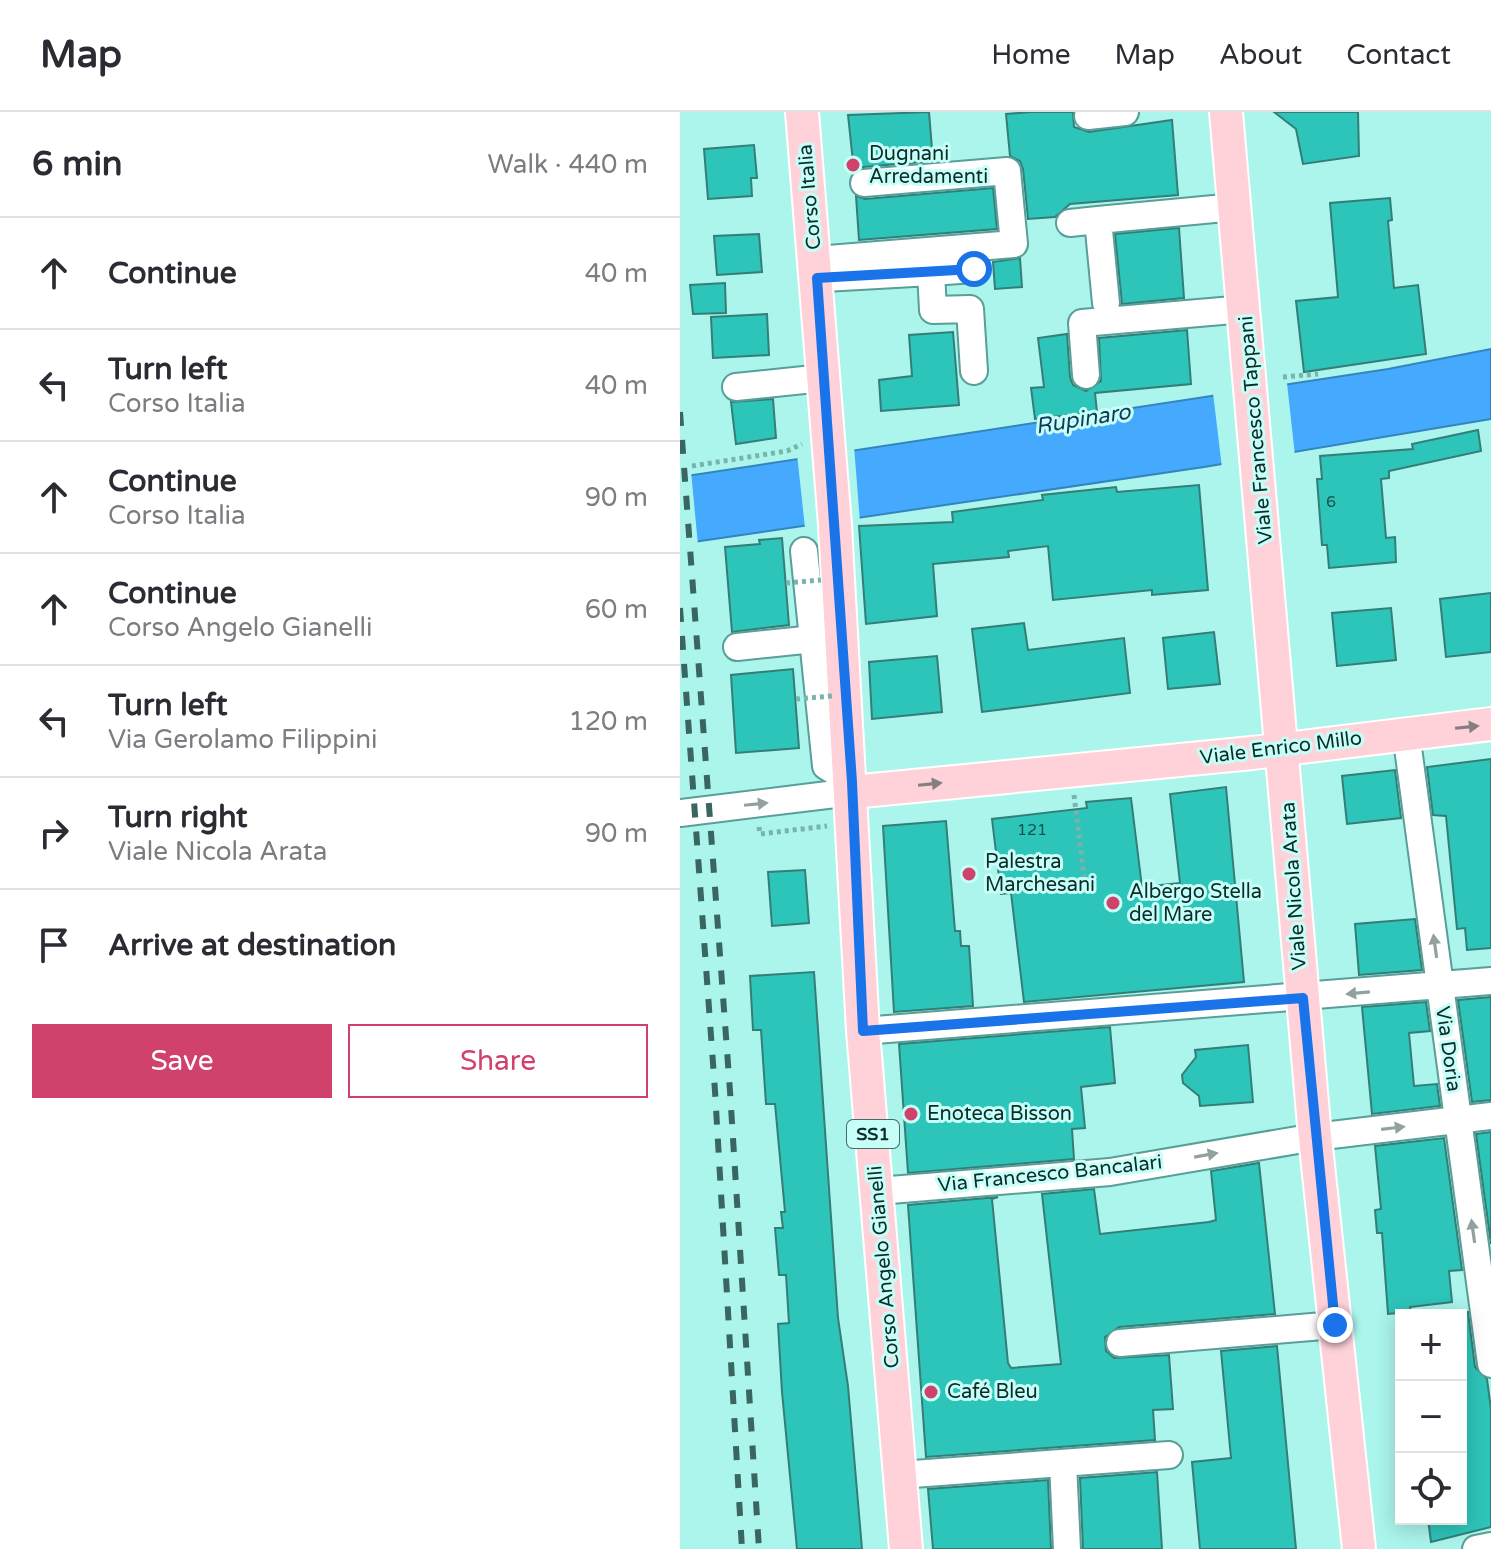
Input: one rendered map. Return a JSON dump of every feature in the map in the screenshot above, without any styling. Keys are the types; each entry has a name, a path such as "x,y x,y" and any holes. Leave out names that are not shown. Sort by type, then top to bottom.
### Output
{"main road":[{"name":"Corso Italia","path":"802,112 835,525 852,787"},
{"name":"Viale Francesco Tappani","path":"1226,112 1283,748"},
{"name":"Viale Enrico Millo","path":"852,787 1071,770 1491,724"},
{"name":"Viale Nicola Arata","path":"1283,748 1315,1137 1359,1549"},
{"name":"Corso Angelo Gianelli","path":"852,787 863,1031 906,1549"}],"street":[{"path":"1088,116 1125,112"},
{"path":"816,269 1014,244 1007,171 864,183"},
{"path":"1106,303 1083,218 1234,200"},
{"path":"816,269 931,272 974,269"},
{"path":"931,272 933,310 970,309 974,371"},
{"path":"1086,375 1082,323 1245,309"},
{"path":"736,387 823,378"},
{"path":"804,551 826,766 852,787"},
{"path":"737,647 814,639"},
{"name":"Via Doria","path":"1406,733 1491,1364"},
{"name":"Viale Enrico Millo","path":"680,813 852,787"},
{"path":"863,1031 1491,981"},
{"name":"Via Francesco Bancalari","path":"878,1191 1110,1172 1315,1137 1491,1116"},
{"path":"1120,1343 1335,1325"},
{"path":"900,1475 1169,1455"},
{"path":"1063,1463 1067,1549"},
{"path":"1476,1549 1491,1546"}],"path":[{"path":"1283,377 1318,374"},
{"path":"692,466 827,446"},
{"path":"786,583 821,580"},
{"path":"796,699 832,696"},
{"path":"1071,770 1086,893"}],"water":[{"name":"Rupinaro","path":"1491,349 1491,419 1204,467 680,544 680,477 1388,369"}],"pier":[{"path":"1287,383 1295,456 1222,468 1213,393"},
{"path":"854,446 860,522 805,528 797,454"},
{"path":"691,471 698,545 680,548 680,473"}],"building":[{"path":"929,112 933,161 863,167 854,171 848,115"},
{"path":"1073,112 1074,127 1089,132 1172,120 1178,195 1070,204 1055,217 1028,219 1023,169 1020,161 1010,156 1006,114"},
{"path":"1274,112 1358,112 1359,156 1303,164 1296,129"},
{"path":"754,145 757,178 751,178 752,196 708,199 704,149"},
{"path":"993,188 997,229 859,240 856,196 865,199"},
{"path":"1390,198 1392,220 1388,221 1394,288 1418,285 1426,354 1304,372 1296,301 1338,297 1330,203"},
{"path":"1179,228 1184,298 1122,304 1115,234"},
{"path":"759,234 762,272 717,275 714,236"},
{"path":"1020,258 1022,287 995,289 993,262"},
{"path":"725,283 726,313 693,314 690,285"},
{"path":"767,314 769,355 713,358 711,317"},
{"path":"1187,330 1191,384 1095,393 1097,412 1035,419 1031,388 1044,387 1038,338 1067,334 1070,377 1073,385 1086,391 1101,381 1099,338"},
{"path":"953,332 959,405 881,411 879,380 912,376 909,335"},
{"path":"773,399 776,438 736,444 731,402"},
{"path":"1478,430 1481,451 1389,471 1389,478 1381,479 1386,538 1395,537 1396,562 1329,568 1327,545 1322,545 1317,479 1322,479 1320,456 1413,449 1412,444"},
{"path":"1199,485 1208,590 1152,595 1152,590 1053,600 1048,546 1008,551 1009,557 933,564 937,616 866,624 859,526 953,522 952,512 1043,500 1042,495 1116,487 1117,492"},
{"path":"782,538 789,625 732,632 725,547 760,544 759,540"},
{"path":"1491,593 1491,652 1446,657 1440,599"},
{"path":"1391,608 1396,660 1337,666 1332,613"},
{"path":"1024,623 1028,650 1124,638 1130,693 982,712 972,629"},
{"path":"1214,632 1220,684 1168,689 1163,638"},
{"path":"937,656 942,712 872,719 869,662"},
{"path":"793,669 799,748 736,753 731,675"},
{"path":"1491,759 1491,948 1467,950 1465,928 1457,929 1446,816 1433,815 1427,767"},
{"path":"1395,770 1401,818 1347,824 1342,776"},
{"path":"1226,787 1244,982 1024,1002 1011,893 1001,894 992,819 1087,808 1086,802 1131,798 1142,887 1180,883 1170,794"},
{"path":"946,821 955,931 960,931 961,946 969,946 973,1006 894,1012 883,826"},
{"path":"805,870 809,923 772,926 768,872"},
{"path":"1415,919 1422,970 1359,975 1355,924"},
{"path":"814,972 838,1318 848,1386 862,1549 797,1549 782,1392 778,1324 789,1323 786,1275 779,1275 775,1228 783,1228 781,1212 785,1212 775,1104 766,1104 761,1030 753,1030 750,976"},
{"path":"1491,997 1491,1100 1472,1102 1458,1000"},
{"path":"1426,1002 1430,1031 1409,1033 1414,1086 1437,1084 1440,1106 1372,1114 1362,1007"},
{"path":"1110,1027 1115,1083 1081,1087 1085,1128 1072,1129 1074,1159 908,1173 899,1044"},
{"path":"1248,1045 1253,1102 1200,1106 1199,1096 1183,1083 1182,1075 1196,1057 1195,1050"},
{"path":"1491,1132 1491,1244 1476,1134"},
{"path":"1444,1138 1462,1270 1449,1271 1452,1302 1395,1309 1395,1313 1388,1314 1382,1233 1377,1233 1375,1210 1381,1209 1375,1146"},
{"path":"1259,1163 1275,1314 1119,1327 1105,1337 1106,1351 1114,1358 1169,1355 1173,1409 1153,1410 1155,1440 926,1457 908,1205 998,1197 992,1199 1008,1363 1011,1368 1061,1364 1042,1194 1094,1189 1100,1234 1209,1222 1216,1220 1211,1171"},
{"path":"1468,1312 1475,1367 1487,1379 1491,1409 1491,1527 1431,1542 1429,1525 1467,1525"},
{"path":"1277,1346 1296,1549 1200,1549 1192,1462 1231,1458 1221,1351"},
{"path":"1157,1472 1162,1549 1083,1549 1080,1478"},
{"path":"1048,1480 1051,1549 933,1549 928,1489"}],"railway":[{"path":"680,412 730,1091 759,1549"},
{"path":"680,608 715,1091 742,1549"}],"place":[{"name":"Dugnani Arredamenti","path":"853,165"},
{"name":"Palestra Marchesani","path":"969,874"},
{"name":"Albergo Stella del Mare","path":"1113,903"},
{"name":"Enoteca Bisson","path":"911,1114"},
{"name":"Café Bleu","path":"931,1392"}],"route":[{"path":"974,269 817,278 852,782 863,1031 1303,998 1335,1325"}]}
